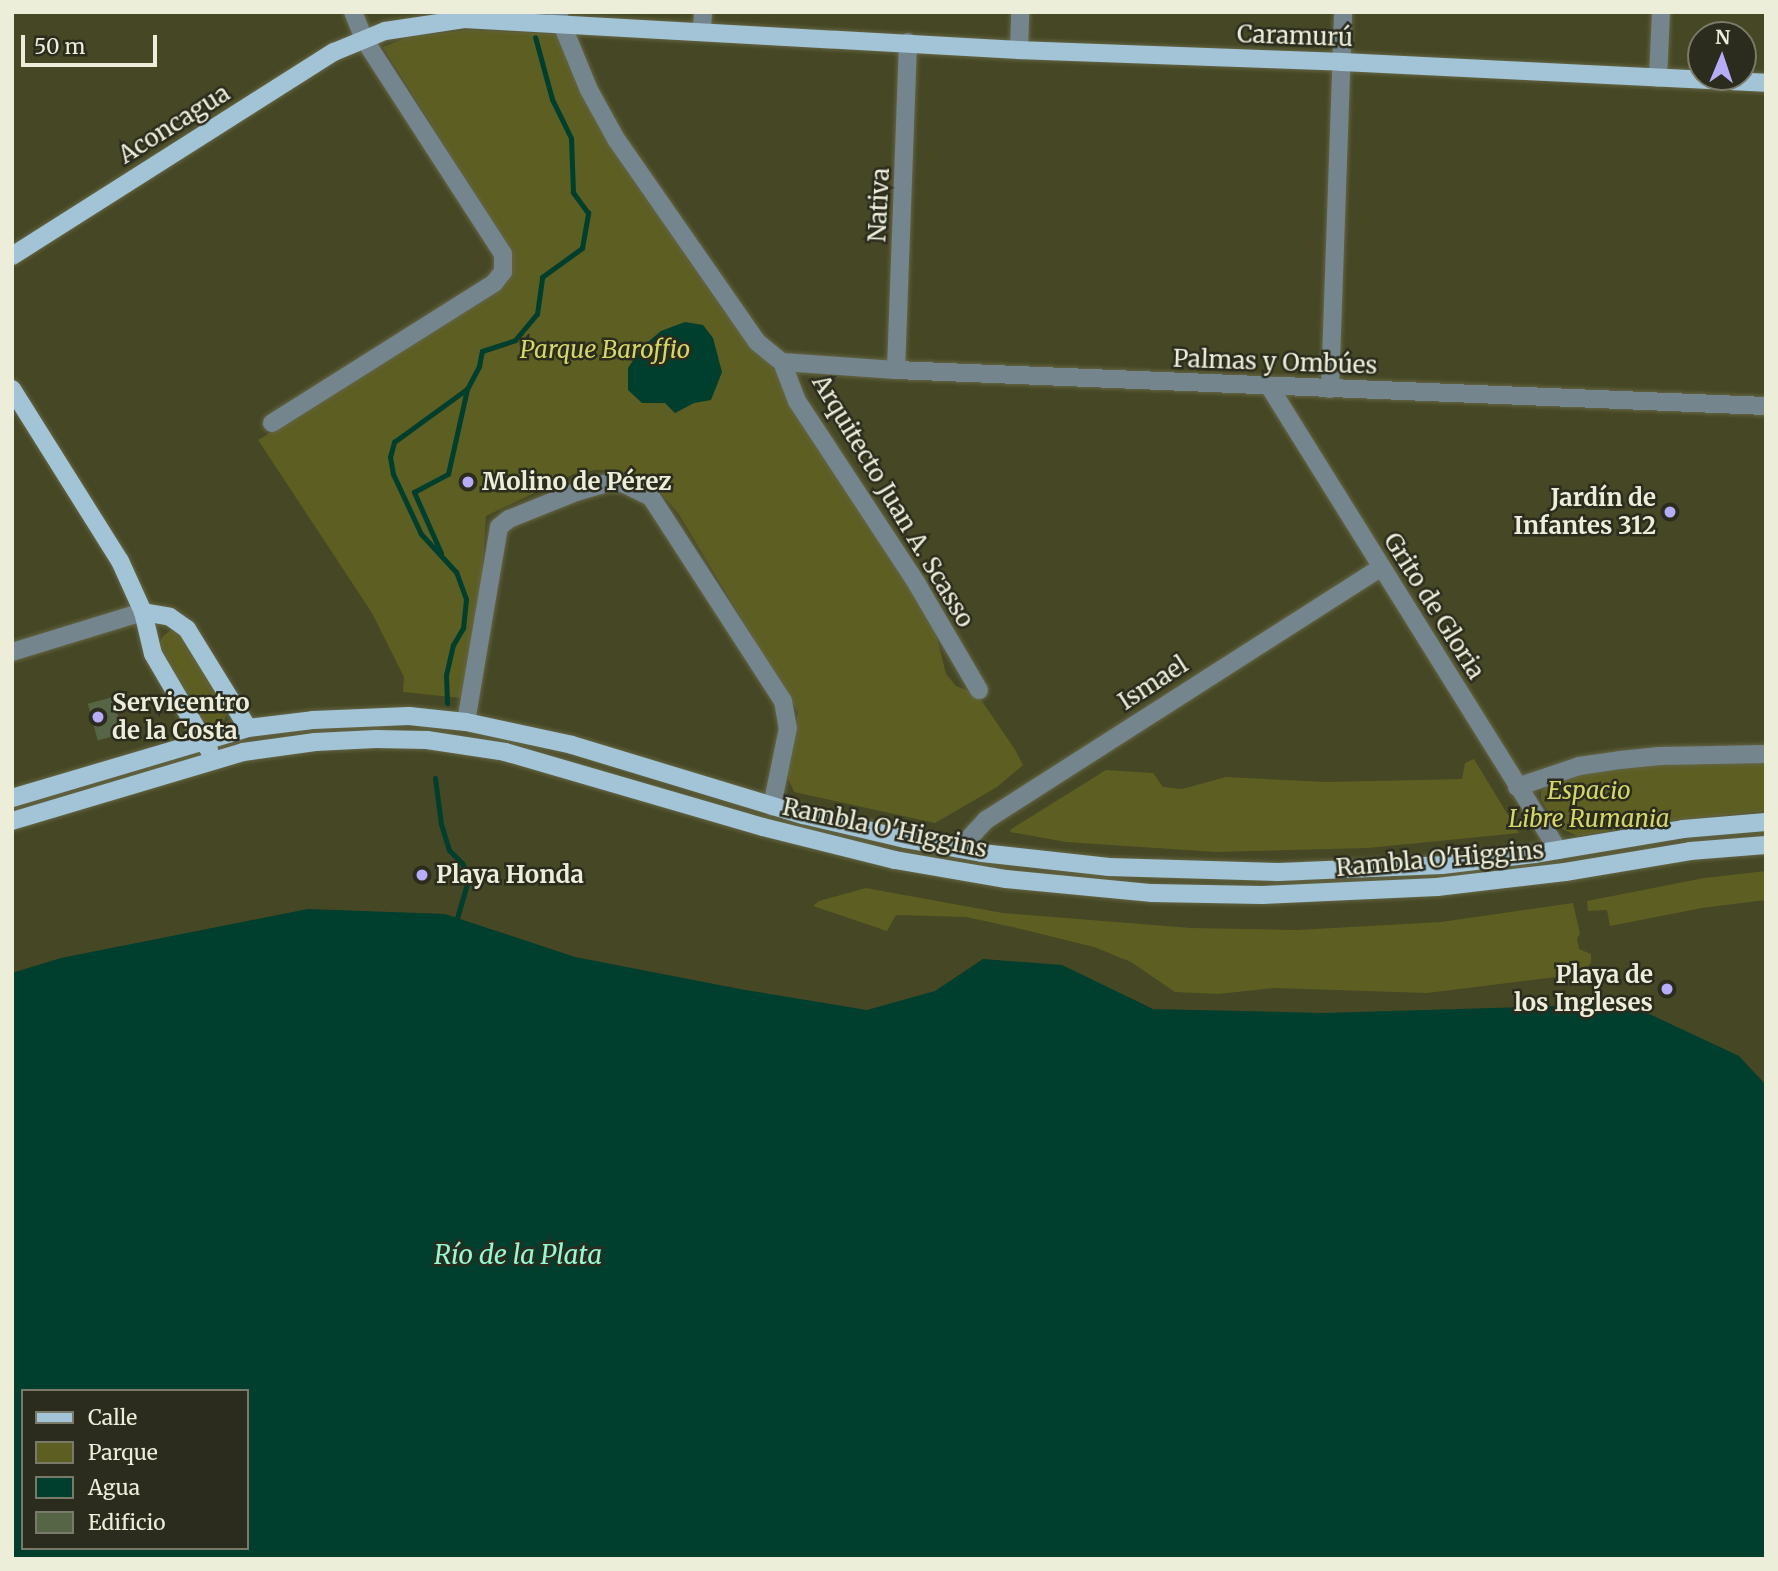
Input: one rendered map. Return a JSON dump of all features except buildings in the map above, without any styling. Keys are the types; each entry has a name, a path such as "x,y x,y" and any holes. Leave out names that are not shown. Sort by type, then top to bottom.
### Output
{"main road":[{"name":"Caramurú","path":"364,39 413,25 464,19 703,21 908,42 1018,50 1341,62 1766,83"},
{"name":"Aconcagua","path":"12,256 323,59 364,39"},
{"path":"12,389 120,561 143,612 153,654 214,759"},
{"path":"143,612 170,617 187,629 248,728"},
{"name":"Rambla O'Higgins","path":"12,798 248,728 376,716 466,722 572,745 772,806 869,831 959,849 1109,867 1210,873 1390,868 1558,850 1684,829 1766,822"},
{"name":"Rambla O'Higgins","path":"12,821 214,759 316,742 376,738 459,743 568,768 848,850 1006,879 1152,893 1262,895 1437,887 1565,872 1689,851 1766,845"}],"street":[{"path":"272,423 494,283 503,272 503,254 364,39 353,12"},
{"path":"1018,50 1020,12"},
{"path":"1330,389 1343,12"},
{"path":"1658,78 1661,12"},
{"name":"Arquitecto Juan A. Scasso","path":"561,18 589,90 616,139 757,342 782,362 797,401 918,584 979,690"},
{"name":"Nativa","path":"896,370 908,42"},
{"name":"Palmas y Ombúes","path":"782,362 896,370 1766,406"},
{"name":"Grito de Gloria","path":"1269,386 1558,850"},
{"path":"466,722 499,527 509,520 576,492 608,482 622,483 651,497 783,701 788,728 772,806"},
{"name":"Ismael","path":"959,849 986,820 1381,567"},
{"path":"12,652 143,612"},
{"path":"1517,787 1569,769 1620,760 1766,754"}],"green space":[{"name":"Parque Baroffio","path":"467,30 562,34 599,128 723,310 787,384 884,541 936,634 946,674 956,686 977,694 1014,748 1023,765 997,787 935,823 794,792 787,776 798,712 678,513 661,493 642,479 620,471 596,470 574,474 486,516 482,577 461,698 403,692 404,677 372,613 258,440 306,412 346,382 498,291 511,274 510,250 383,47 408,37"},
{"path":"171,630 184,635 227,710 225,719 219,725 203,722 158,647 163,636"},
{"path":"1474,759 1519,833 1368,848 1216,852 1066,842 1010,832 1106,770 1153,773 1163,787 1182,789 1226,777 1327,782 1462,779 1465,763"},
{"name":"Espacio Libre Rumania","path":"1766,761 1766,811 1677,820 1578,836 1557,827 1541,799 1541,792 1549,782 1582,775 1669,763"},
{"path":"1766,871 1766,900 1702,908 1610,926 1607,910 1588,911 1587,901 1704,878"},
{"path":"866,888 1003,913 1191,928 1297,930 1441,922 1573,903 1580,934 1577,938 1579,949 1591,954 1591,963 1579,974 1427,993 1274,988 1218,994 1175,992 1131,962 1094,947 1021,929 966,917 896,915 887,931 813,906 819,901"}],"water":[{"path":"685,322 703,325 713,338 722,372 711,400 694,403 675,413 665,403 642,403 628,390 628,368 642,347 661,331"},
{"name":"Río de la Plata","path":"308,909 445,914 575,957 745,990 867,1010 935,991 983,959 1062,965 1153,1009 1325,1013 1628,1004 1739,1056 1766,1085 1766,1559 12,1559 12,973 61,958"}],"waterway":[{"path":"447,703 446,675 453,645 463,628 466,599 456,572 421,534 393,474 390,457 394,442 467,389 479,366 482,351 515,340 537,314 542,277 582,248 588,213 573,192 571,138 552,99 535,37"},
{"path":"441,553 414,492 448,474 467,389"},
{"path":"435,778 441,824 449,850 462,863 469,877 457,918"}],"place":[{"name":"Molino de Pérez","path":"468,482"},
{"name":"Jardín de Infantes 312","path":"1670,512"},
{"name":"Servicentro de la Costa","path":"98,717"},
{"name":"Playa Honda","path":"422,875"},
{"name":"Playa de los Ingleses","path":"1667,989"}]}
